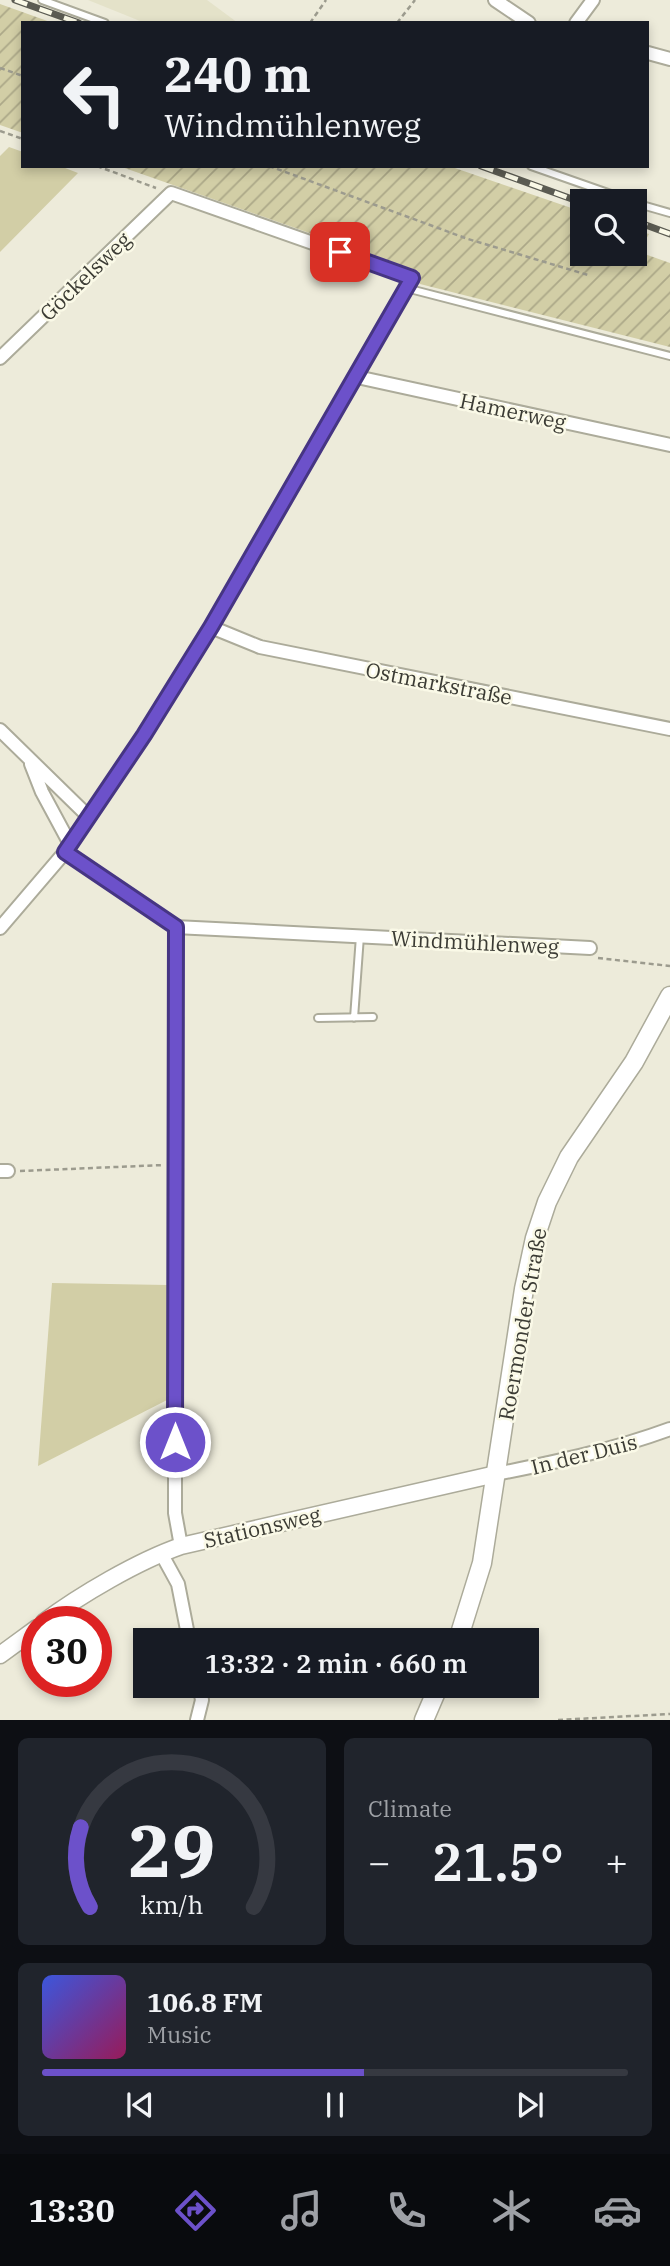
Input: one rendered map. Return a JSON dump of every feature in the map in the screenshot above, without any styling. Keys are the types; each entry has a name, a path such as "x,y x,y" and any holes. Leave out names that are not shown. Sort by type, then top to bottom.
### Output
{"main road":[{"name":"Roermonder Straße","path":"462,1628 482,1563 526,1276 535,1238 547,1202 569,1157 634,1062 670,996"},
{"path":"424,1720 433,1698"}],"street":[{"path":"495,0 526,21"},
{"path":"580,21 593,0"},
{"path":"649,53 670,59"},
{"path":"0,928 68,848 144,735 211,627 412,278 171,193"},
{"name":"Göckelsweg","path":"0,358 171,193"},
{"name":"Hamerweg","path":"356,377 670,445"},
{"name":"Ostmarkstraße","path":"211,627 260,647 670,729"},
{"path":"0,730 89,817"},
{"path":"29,760 68,848 176,927 176,1513 181,1546"},
{"name":"Windmühlenweg","path":"176,927 590,948"},
{"name":"In der Duis","path":"496,1474 629,1445 670,1429"},
{"name":"Stationsweg","path":"67,1606 161,1553 181,1546 496,1474"},
{"path":"161,1553 178,1584 187,1628"},
{"path":"0,1656 21,1640"},
{"path":"197,1720 202,1698"}],"lane":[{"path":"43,0 100,21"},
{"path":"537,168 596,189"},
{"path":"647,206 670,213"},
{"path":"406,288 670,356"},
{"name":"Windmühlenweg","path":"354,1018 360,935"},
{"path":"318,1018 373,1017"}],"path":[{"path":"311,21 326,0"},
{"path":"399,21 415,0"},
{"path":"0,68 21,75"},
{"path":"0,131 21,138"},
{"path":"102,168 171,193"},
{"path":"273,168 468,239 587,275"},
{"path":"590,948 597,958 670,965"},
{"path":"4,1171 174,1165"},
{"path":"558,1720 670,1714"}],"shaded area":[{"path":"88,0 207,0 235,21 140,21"},
{"path":"0,4 47,21 21,21 21,132 0,125"},
{"path":"9,147 21,151 21,168 65,168 78,173 0,252 0,156"},
{"path":"125,168 455,168 570,208 570,266 647,266 647,255 670,263 670,347 420,284 409,268"},
{"path":"52,1283 167,1285 169,1399 38,1466"}],"railway":[{"path":"15,0 73,21"},
{"path":"487,168 570,198"},
{"path":"647,225 670,234"}],"route":[{"path":"175,1442 176,927 65,852 144,735 211,627 412,278 340,252"}]}
